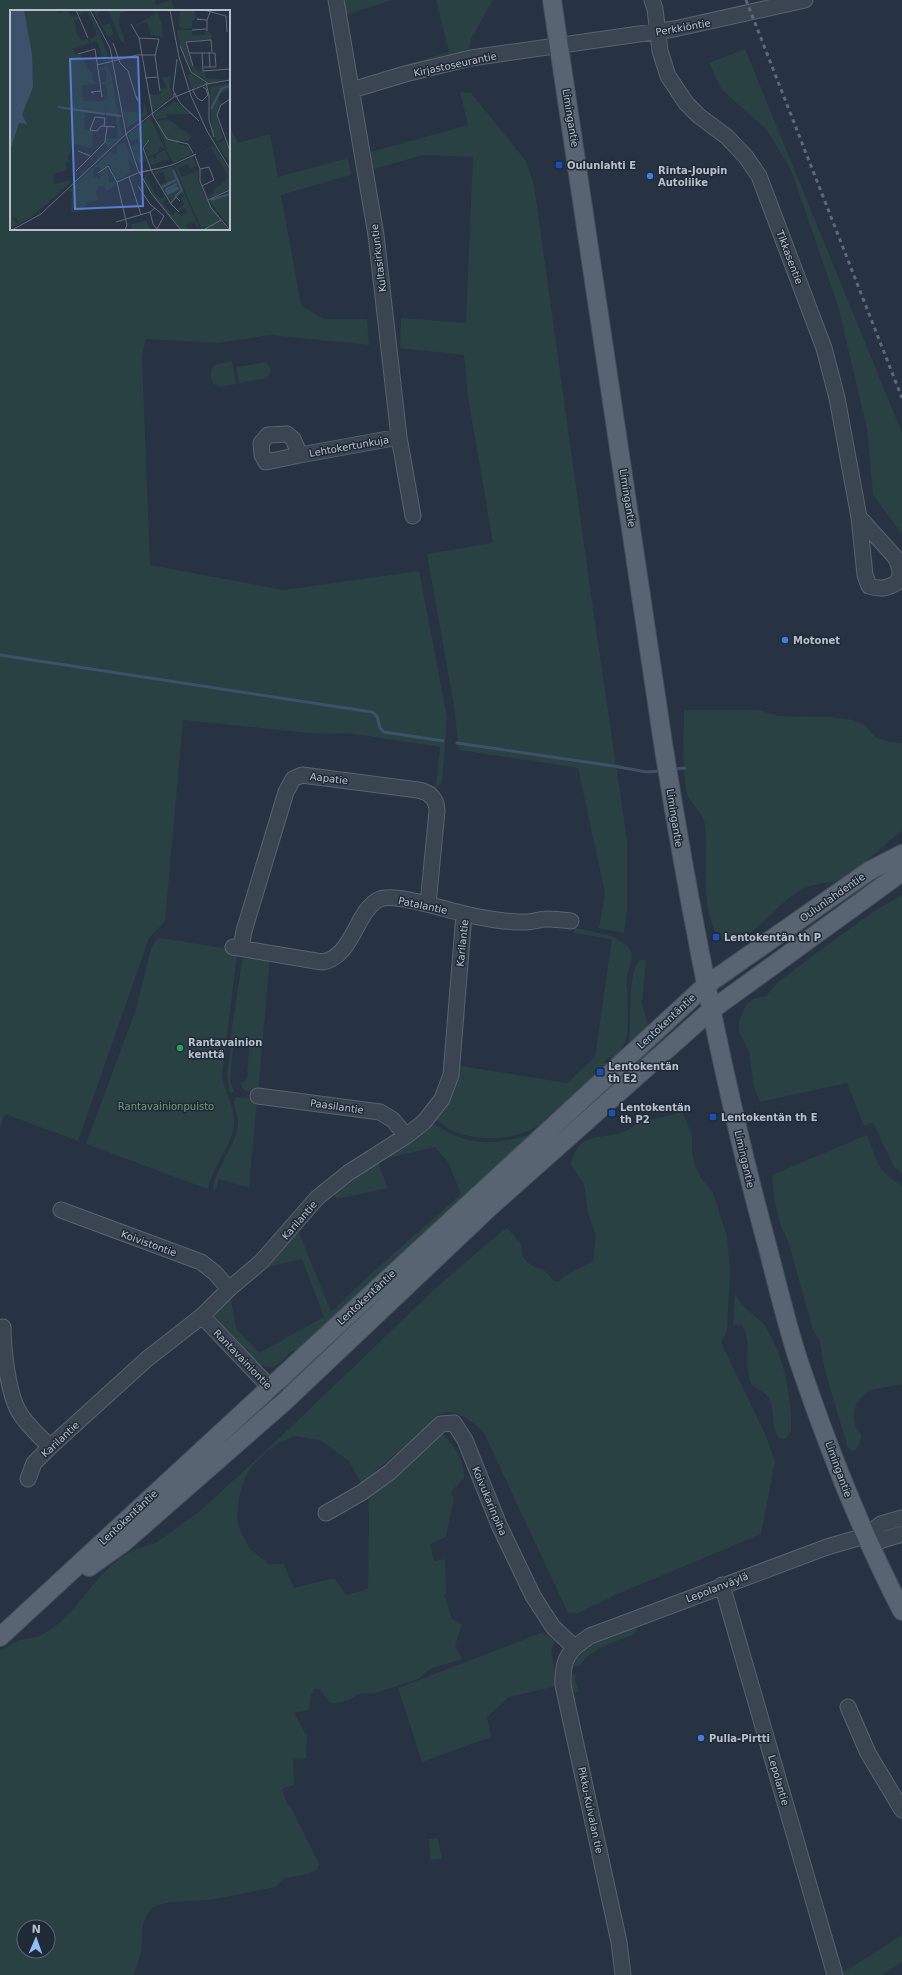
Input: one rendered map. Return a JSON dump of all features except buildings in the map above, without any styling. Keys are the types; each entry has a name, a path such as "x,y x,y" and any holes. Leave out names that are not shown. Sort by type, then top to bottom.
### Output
{"main road":[{"name":"Limingantie","path":"552,0 664,750 710,1011 752,1190 798,1358 865,1536 902,1611"},
{"name":"Oulunlahdentie","path":"705,986 869,871 902,854"},
{"name":"Oulunlahdentie","path":"710,1011 902,872"},
{"name":"Lentokentäntie","path":"0,1637 270,1386 705,986"},
{"name":"Lentokentäntie","path":"29,1611 123,1543 284,1402 491,1206 710,1011"}],"street":[{"name":"Kultasirkuntie","path":"336,0 376,235 399,437 413,516"},
{"name":"Tikkasentie","path":"652,0 655,9 665,67 679,95 699,116 727,137 746,157 764,188 824,348 837,398 859,516"},
{"name":"Perkkiöntie","path":"560,46 658,32 706,23 804,0"},
{"name":"Kirjastoseurantie","path":"352,90 405,74 471,58 560,46"},
{"name":"Lehtokertunkuja","path":"300,455 399,437"},
{"name":"Aapatie","path":"237,948 244,931 286,792 293,779 302,775 424,791 434,798 437,811 428,904"},
{"name":"Patalantie","path":"237,948 322,962 328,961 338,956 370,906 379,899 402,899 428,904 464,914 517,922 547,919 571,921"},
{"name":"Karilantie","path":"28,1479 34,1464 50,1447 147,1359 202,1316 271,1251 317,1198 348,1174 406,1136 424,1122 434,1111 446,1092 451,1075 464,914"},
{"name":"Paasilantie","path":"258,1096 380,1112 393,1120 406,1136"},
{"name":"Koivistontie","path":"61,1210 201,1262 215,1273 229,1289"},
{"name":"Rantavainiontie","path":"202,1316 284,1402"},
{"path":"3,1327 3,1349 15,1404 22,1417 50,1447"},
{"name":"Koivukarinpiha","path":"326,1512 360,1493 390,1472 441,1424 454,1423 465,1440 499,1525 533,1596 553,1627 574,1647"},
{"path":"865,1536 880,1524 902,1518"},
{"path":"865,1536 879,1541 902,1534"},
{"name":"Lepolanväylä","path":"574,1647 590,1636 722,1585 827,1547 865,1536"},
{"name":"Lepolantie","path":"722,1585 835,1975"},
{"name":"Pikku-Kuivalan tie","path":"574,1647 564,1668 563,1685 619,1942 624,1975"},
{"path":"848,1707 868,1753 902,1810"}],"green space":[{"path":"0,0 155,0 156,5 171,0 176,10 10,10 10,230 230,230 230,127 238,143 270,134 278,177 348,158 351,175 281,195 301,305 323,319 367,319 369,345 271,335 217,343 146,339 142,356 150,565 284,590 419,571 447,717 442,783 433,790 428,788 428,785 436,786 440,747 349,733 318,734 183,720 165,921 149,938 78,1141 5,1114 0,1129"},
{"path":"344,0 392,0 346,15"},
{"path":"436,0 493,0 471,39 468,54 408,68 407,64 449,52"},
{"path":"745,49 902,433 902,534 873,495 867,429 838,306 791,170 767,130 722,90 709,63"},
{"path":"460,92 471,93 526,161 534,185 627,840 627,910 624,933 599,928 605,893 578,768 459,750 454,706 427,554 493,543 468,397 464,355 400,348 401,318 466,323 473,157 423,155 370,170 367,153 468,125"},
{"path":"232,361 236,384 217,386 214,384 211,377 211,371 214,365"},
{"path":"267,362 271,371 267,378 239,383 236,367"},
{"path":"684,710 758,710 778,716 832,717 853,720 865,725 875,737 888,742 902,743 902,830 871,857 843,878 802,889 786,900 748,934 740,939 732,941 725,940 716,933 707,905 706,836 704,820 687,794 686,789 684,760"},
{"path":"902,895 902,1174 894,1167 873,1123 864,1126 847,1083 760,1102 754,1088 749,1051 739,1032 739,1021 746,1005 753,999 766,996 777,983 819,951 876,910"},
{"path":"574,928 611,936 624,943 631,951 632,959 627,978 628,1026 625,1042 619,1052 612,1059 609,1057 604,1061 607,1064 543,1122 522,1133 498,1138 473,1137 446,1127 433,1118 455,1065 567,1083 595,1057 612,939 574,933"},
{"name":"Rantavainionpuisto","path":"161,938 234,950 237,955 222,1075 233,1111 234,1123 230,1139 210,1180 208,1189 86,1144 136,1009 151,948 156,940"},
{"path":"243,955 270,957 258,1093 245,1091 240,1084 241,1082 244,1082 247,1077 248,1046 230,1041"},
{"path":"643,959 646,961 642,1003 650,1032 634,1046 629,1041 632,982 634,971 638,963"},
{"path":"231,1045 233,1048 230,1081 234,1092 230,1093 227,1075"},
{"path":"236,1097 257,1099 249,1188 219,1179 215,1191 213,1190 217,1173 234,1141 238,1124 234,1103"},
{"path":"682,1112 692,1134 692,1151 695,1166 701,1178 713,1193 727,1236 730,1272 727,1331 721,1342 765,1434 775,1461 761,1534 620,1593 578,1613 568,1613 483,1431 468,1419 449,1412 437,1416 436,1420 361,1483 348,1460 319,1440 294,1436 279,1443 266,1452 253,1465 245,1478 239,1497 237,1516 239,1528 249,1548 269,1564 284,1564 294,1588 334,1578 346,1595 368,1589 368,1495 441,1431 454,1447 463,1464 464,1478 451,1492 454,1498 446,1537 430,1544 434,1561 445,1559 446,1594 444,1595 452,1619 462,1624 455,1646 462,1659 430,1669 418,1679 376,1693 358,1694 349,1700 331,1704 320,1690 315,1688 311,1695 309,1710 294,1713 307,1736 306,1758 293,1759 294,1785 282,1789 287,1804 290,1806 319,1864 317,1869 309,1874 285,1878 276,1887 209,1900 170,1902 153,1907 147,1914 143,1924 141,1952 134,1975 0,1975 0,1651 19,1640 38,1637 56,1626 72,1611 102,1574 120,1558 133,1550 156,1543 200,1511 271,1446 438,1286 507,1228 521,1244 522,1255 526,1261 533,1266 544,1270 555,1282 560,1281 563,1277 593,1261 596,1235 588,1214 584,1184 571,1165 575,1152 582,1144 590,1139 619,1134 628,1130 635,1124"},
{"path":"430,1121 443,1130 456,1136 480,1142 506,1141 534,1133 326,1330 296,1350 292,1351 277,1365 269,1367 257,1363 214,1318 214,1314 245,1282 247,1284 231,1299 236,1329 259,1353 324,1317 302,1259 265,1268 253,1281 252,1278 298,1230 331,1312 364,1280 461,1194 448,1162 435,1147 388,1158 387,1155"},
{"path":"867,1135 879,1165 887,1175 902,1186 902,1384 873,1390 864,1395 858,1402 854,1412 854,1422 861,1434 861,1439 854,1451 848,1448 824,1367 820,1341 813,1330 788,1241 780,1224 774,1198 772,1175"},
{"path":"378,1158 381,1161 378,1163 388,1188 337,1199 333,1193"},
{"path":"735,1294 743,1306 765,1325 778,1351 786,1377 791,1413 791,1431 786,1439 779,1438 776,1433 772,1407 768,1397 764,1392 751,1384 748,1374 748,1344 745,1330 741,1324 733,1325"},
{"path":"635,1627 637,1631 635,1634 604,1646 585,1659 580,1666 573,1666 584,1651 592,1645 600,1640"},
{"path":"541,1633 555,1640 551,1650 557,1686 509,1697 487,1717 491,1737 422,1762 398,1688"},
{"path":"566,1674 576,1675 575,1681 579,1691 574,1693 576,1700 574,1703"},
{"path":"438,1838 442,1859 430,1860 429,1839"},
{"path":"902,1935 902,1962 882,1975 839,1975"}],"waterway":[{"path":"0,655 372,712 377,716 380,728 384,732 443,741"},
{"path":"457,743 647,772 661,771"},
{"path":"673,769 685,768"}],"railway":[{"path":"746,0 902,398"}],"place":[{"name":"Oulunlahti E","path":"559,165"},
{"name":"Rinta-Joupin Autoliike","path":"650,176"},
{"name":"Motonet","path":"785,640"},
{"name":"Lentokentän th P","path":"716,937"},
{"name":"Rantavainion kenttä","path":"180,1048"},
{"name":"Lentokentän th E2","path":"600,1072"},
{"name":"Lentokentän th P2","path":"612,1113"},
{"name":"Lentokentän th E","path":"713,1117"},
{"name":"Pulla-Pirtti","path":"701,1738"}]}
